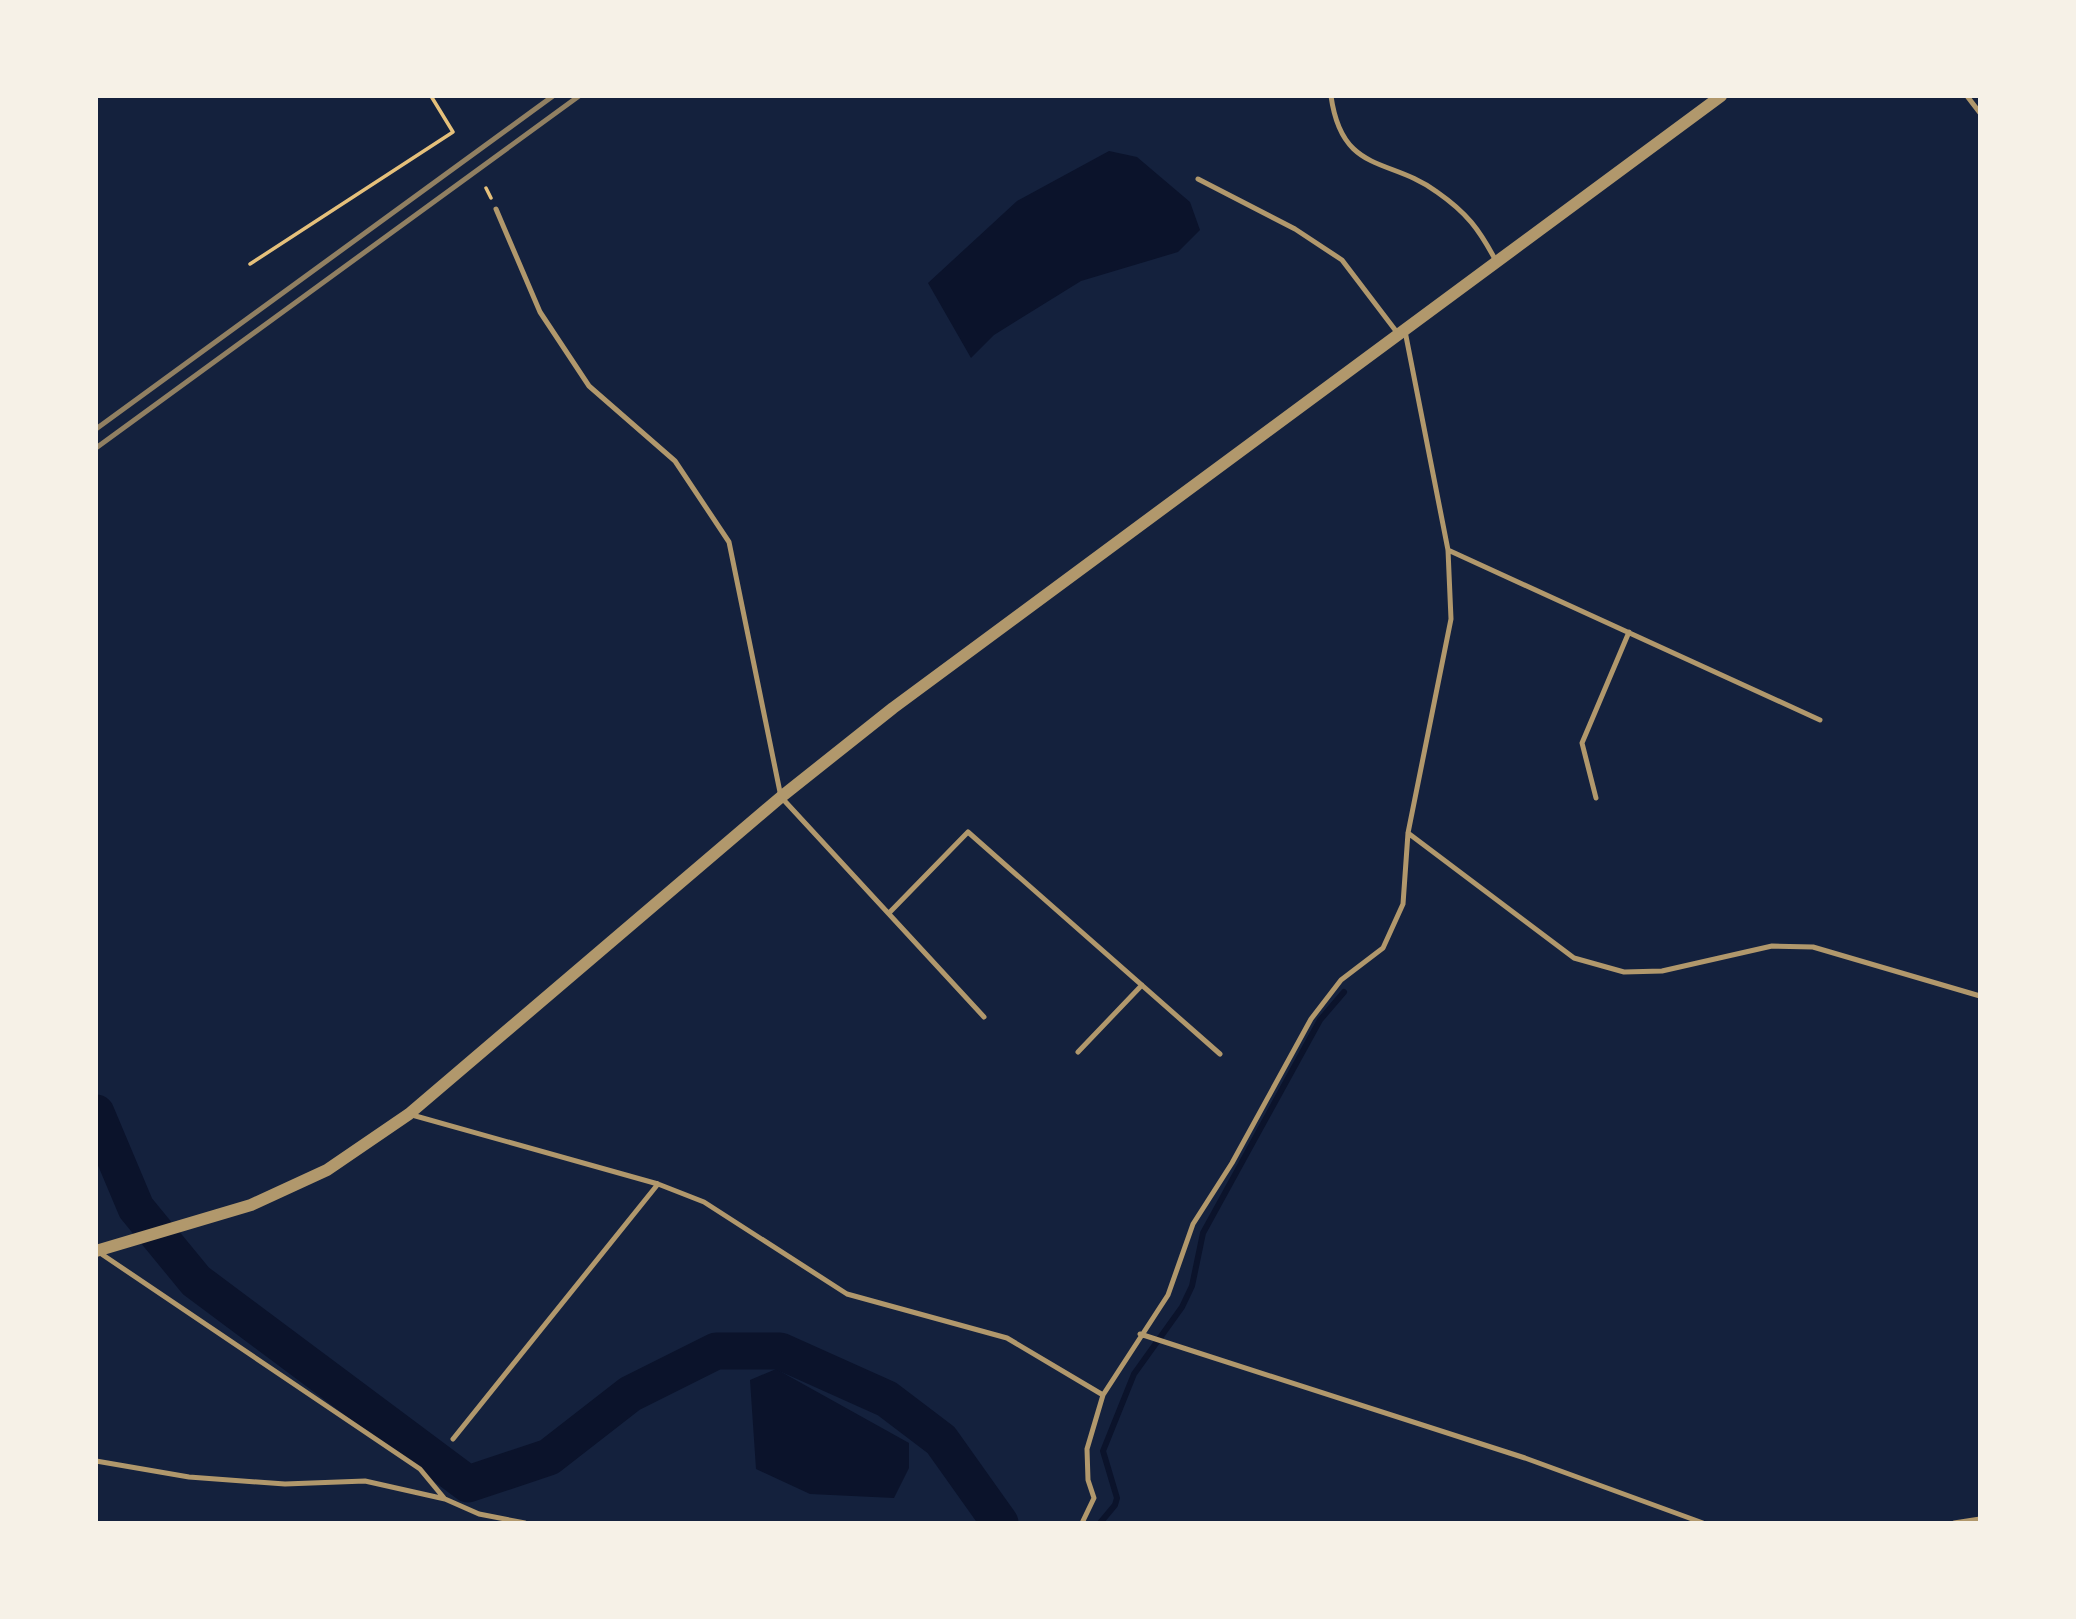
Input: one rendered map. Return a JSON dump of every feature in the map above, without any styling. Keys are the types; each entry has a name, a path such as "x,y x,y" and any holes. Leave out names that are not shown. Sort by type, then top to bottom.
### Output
{"street":[{"path":"97,1251 251,1205 327,1170 409,1114 781,797 893,708 1721,96"}],"lane":[{"path":"1331,96 1340,128 1350,146 1368,161 1435,190 1479,228 1497,262"},
{"path":"1967,96 1980,113"},
{"path":"1082,1523 1094,1498 1088,1480 1087,1449 1103,1395 1168,1294 1192,1224 1232,1163 1311,1018 1341,980 1383,948 1403,904 1408,833 1451,619 1448,550 1402,333 1342,260 1295,229 1198,179"},
{"path":"496,209 540,312 589,386 675,461 729,542 781,797 890,912 984,1017"},
{"path":"1448,550 1820,720"},
{"path":"1596,798 1582,743 1629,632"},
{"path":"890,912 968,832 1220,1054"},
{"path":"1408,833 1574,958 1624,972 1662,971 1772,946 1813,947 1980,996"},
{"path":"1078,1052 1142,985"},
{"path":"409,1114 658,1184 704,1202 847,1294 1007,1338 1103,1395"},
{"path":"453,1439 658,1184"},
{"path":"97,1251 420,1469 445,1499"},
{"path":"1140,1334 1525,1458 1703,1523"},
{"path":"96,1461 189,1477 285,1484 365,1481 445,1499 479,1514 525,1523"},
{"path":"1954,1523 1980,1519"}],"path":[{"path":"250,264 453,132 431,96"}],"water":[{"path":"1109,151 1137,157 1190,202 1200,230 1178,252 1081,281 994,335 971,358 928,283 1017,201"},
{"path":"776,1369 909,1443 909,1468 894,1498 810,1494 756,1469 750,1380"}],"waterway":[{"path":"1100,1523 1115,1505 1117,1498 1103,1451 1134,1374 1182,1307 1192,1286 1203,1233 1320,1020 1344,992"},
{"path":"96,1113 136,1208 196,1281 468,1484 549,1457 630,1394 716,1351 780,1351 887,1399 941,1440 1000,1523"}],"railway":[{"path":"96,429 553,96"},
{"path":"96,448 579,96"}]}
